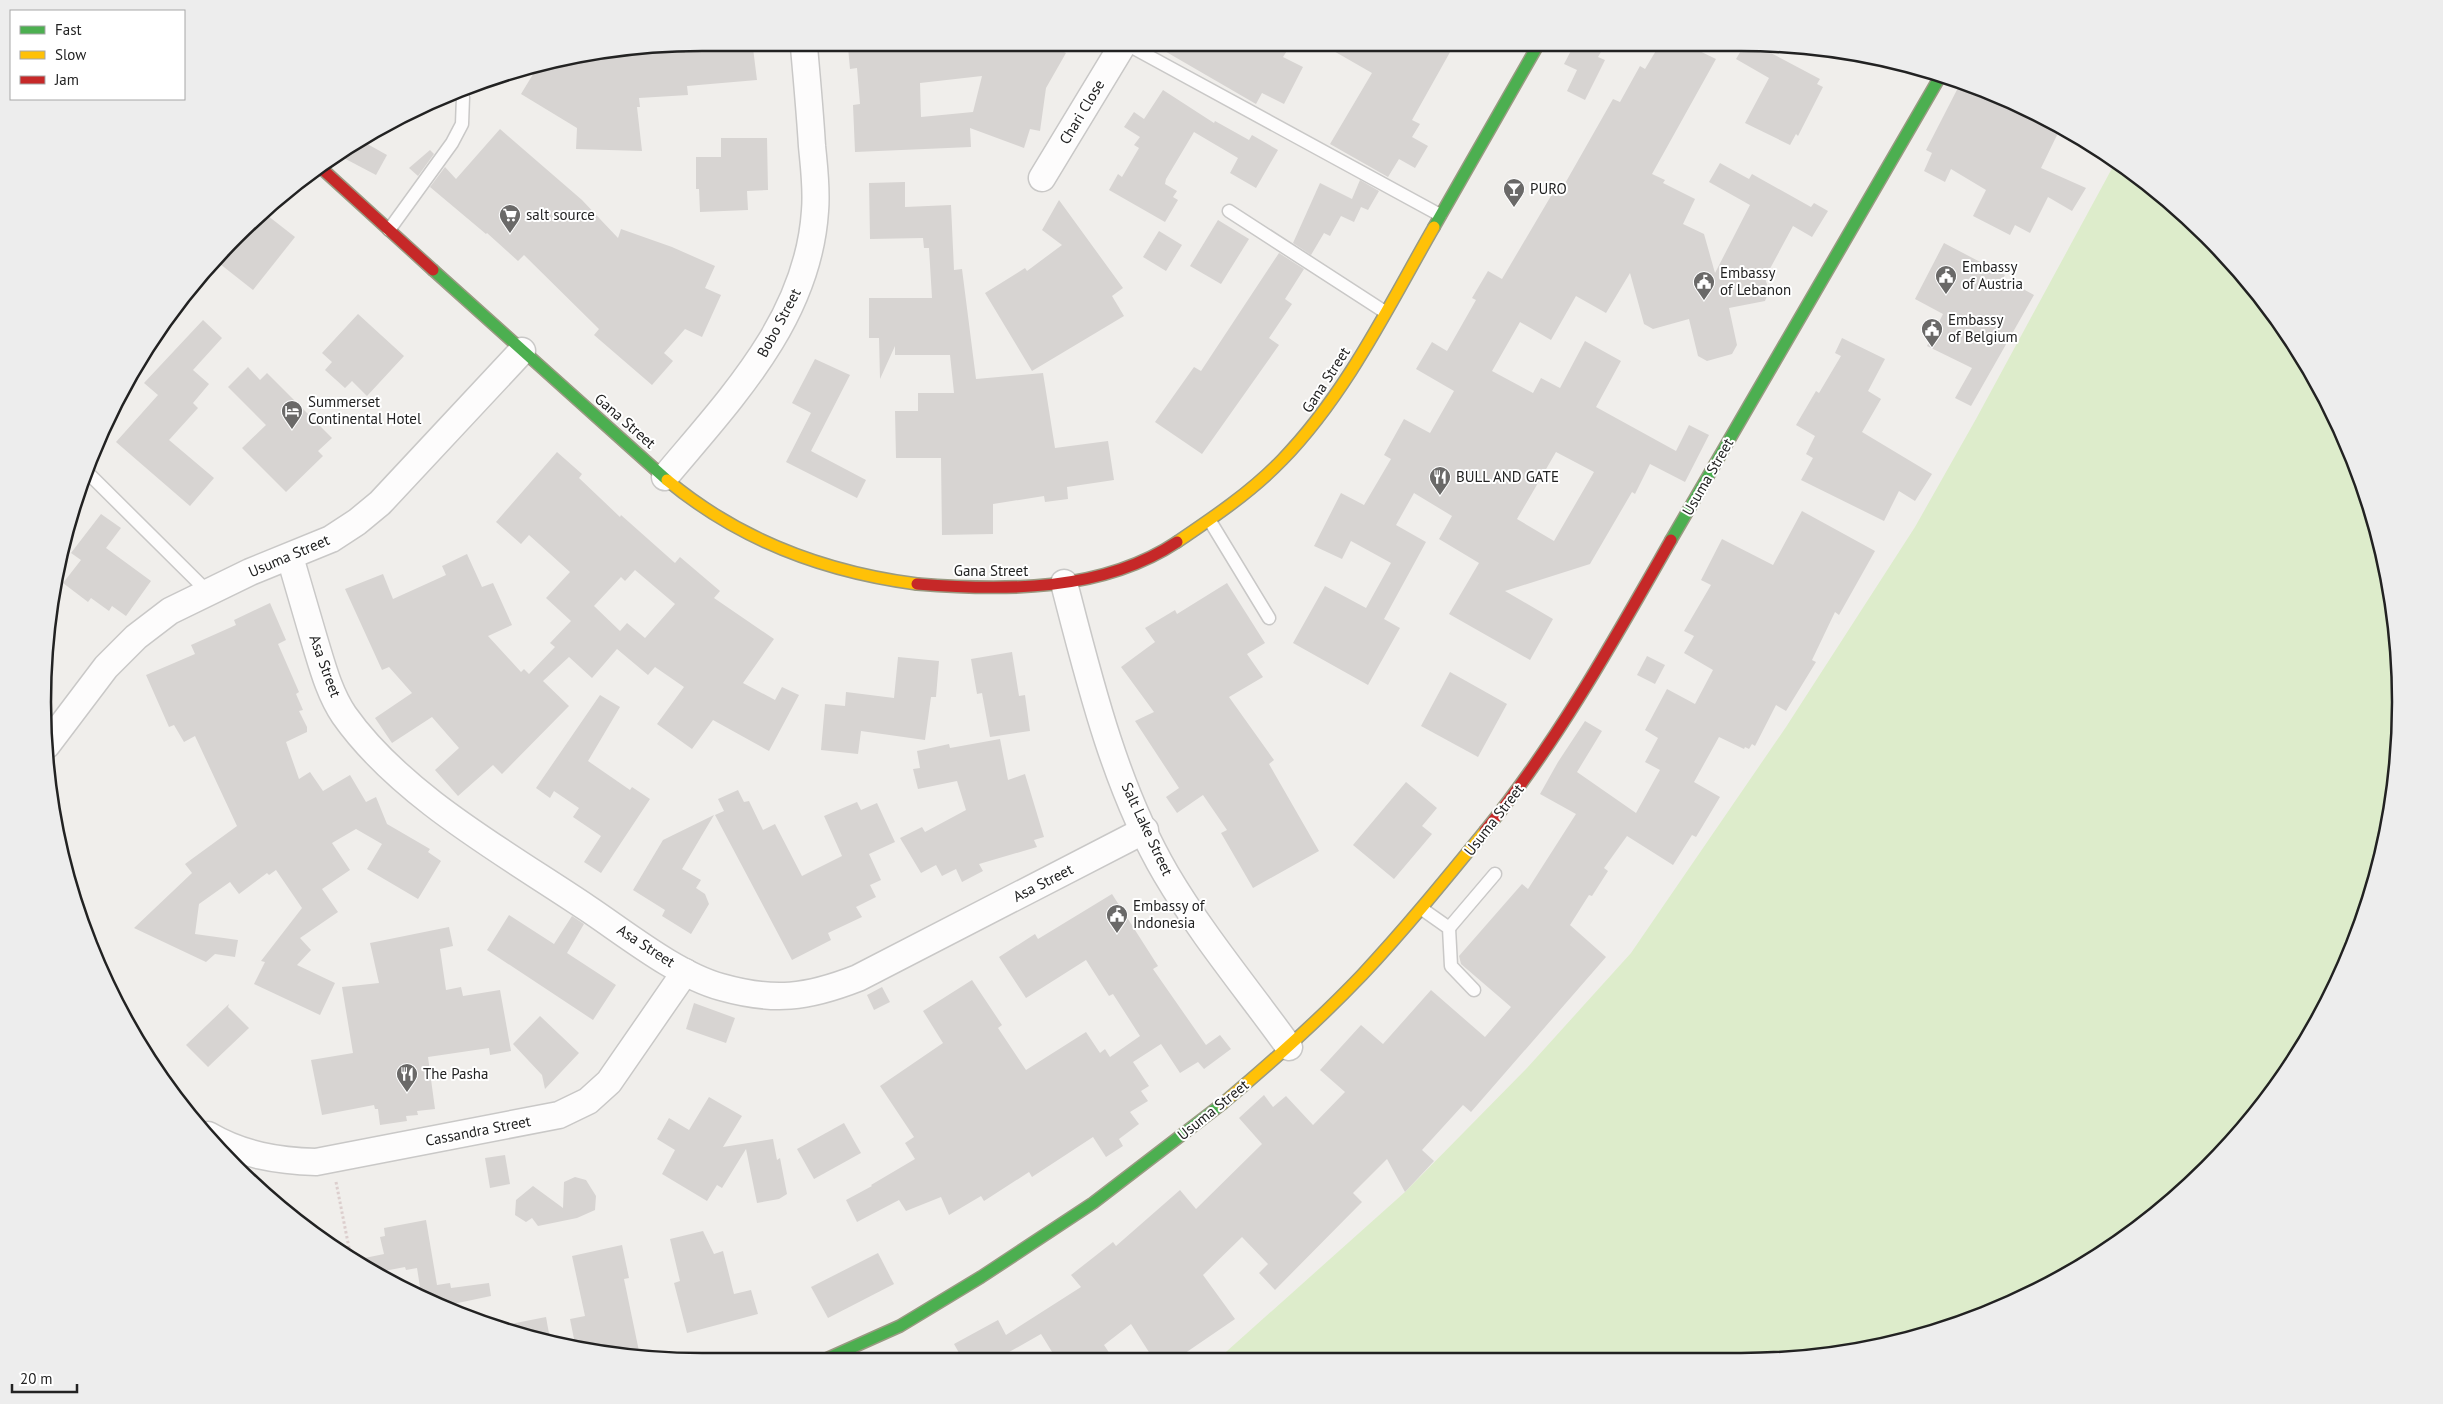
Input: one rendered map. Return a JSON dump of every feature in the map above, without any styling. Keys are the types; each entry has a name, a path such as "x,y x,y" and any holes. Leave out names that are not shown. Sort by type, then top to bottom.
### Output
{"street":[{"name":"Bobo Street","path":"665,477 747,380 789,312 803,279 811,247 816,210 804,51"},
{"name":"Chari Close","path":"1042,178 1119,51"},
{"name":"Gana Street","path":"325,172 522,351 665,477 705,509 744,532 825,566 858,575 917,584 969,588 1015,588 1064,583 1141,563 1210,521 1273,471 1301,441 1328,407 1385,312 1535,51"},
{"name":"Usuma Street","path":"840,1353 900,1326 981,1277 1093,1203 1210,1114 1289,1047 1361,976 1422,909 1521,787 1590,681 1937,82"},
{"name":"Usuma Street","path":"53,738 106,667 136,637 170,610 250,572 331,539 374,508 522,351"},
{"name":"Asa Street","path":"290,557 326,679 343,714 364,741 396,774 452,817 685,972 719,986 751,994 787,997 823,991 858,978 1145,830"},
{"name":"Salt Lake Street","path":"1064,583 1091,685 1110,745 1145,830 1166,874 1194,916 1289,1047"},
{"name":"Cassandra Street","path":"225,1143 252,1154 283,1162 316,1162 559,1115 588,1101 609,1082 685,972"}],"lane":[{"path":"1139,51 1440,215"},
{"path":"389,230 452,144 462,124 462,98"},
{"path":"1229,211 1385,312"},
{"path":"92,477 208,592"},
{"path":"1210,521 1269,618"},
{"path":"1474,990 1452,966 1449,928 1496,874"},
{"path":"1422,909 1449,928"}],"path":[{"path":"331,1159 349,1249"}],"green space":[{"path":"2112,168 2170,213 2201,242 2257,306 2282,340 2305,377 2325,414 2342,453 2370,534 2386,617 2392,702 2386,787 2370,870 2342,951 2325,990 2305,1027 2282,1064 2257,1098 2201,1162 2170,1191 2103,1243 2029,1286 1950,1318 1909,1331 1826,1347 1741,1353 1225,1353 1405,1192 1527,1068 1631,953 1786,727 1915,527"}],"building":[{"path":"753,51 757,80 687,86 688,95 639,98 640,107 637,107 642,151 576,149 577,128 521,94 534,73 617,57 659,53"},
{"path":"848,51 1062,51 1066,53 1046,88 1040,131 1030,129 1024,148 970,128 971,147 855,152 853,105 860,104 857,68 850,69","holes":["982,76 973,112 921,117 920,83"]},
{"path":"1165,51 1287,51 1283,57 1303,67 1284,104 1262,93 1256,104"},
{"path":"1334,51 1451,51 1412,120 1420,124 1412,137 1428,146 1415,168 1399,159 1388,177 1330,144 1372,73"},
{"path":"1571,51 1602,51 1598,57 1605,60 1585,100 1567,91 1577,70 1564,64"},
{"path":"1656,51 1699,51 1716,59 1652,174 1665,180 1663,183 1695,199 1683,224 1704,234 1715,273 1750,205 1709,182 1720,163 1749,179 1752,174 1811,207 1814,203 1828,211 1812,237 1793,226 1765,278 1769,291 1765,301 1729,308 1737,345 1732,354 1707,361 1698,356 1689,319 1653,329 1644,324 1630,273 1606,313 1576,296 1551,340 1520,322 1492,371 1533,393 1541,378 1560,388 1585,341 1621,361 1596,407 1676,451 1689,425 1709,435 1685,482 1650,464 1635,494 1632,492 1590,564 1505,591 1553,619 1530,660 1449,614 1479,563 1439,539 1452,516 1414,493 1396,525 1426,542 1384,619 1400,628 1368,685 1293,643 1325,586 1366,608 1391,563 1351,541 1342,559 1314,546 1341,493 1364,505 1391,459 1384,455 1404,419 1430,433 1454,391 1416,369 1432,342 1447,351 1476,300 1472,298 1488,271 1502,279 1558,184 1563,187 1613,99 1620,102 1640,66 1645,69","holes":["1556,452 1594,472 1554,541 1517,519"]},
{"path":"1741,51 1770,52 1820,79 1817,84 1823,87 1798,136 1796,134 1790,145 1745,123 1769,78 1736,59"},
{"path":"1957,89 2029,118 2058,134 2041,168 2086,188 2072,211 2048,197 2030,233 2015,225 2010,235 1973,216 1986,190 1951,169 1945,182 1924,171 1932,153 1926,150"},
{"path":"1163,90 1214,123 1215,121 1249,140 1252,135 1278,150 1256,188 1230,173 1238,158 1194,132 1166,179 1165,184 1177,191 1173,197 1178,200 1165,222 1109,190 1118,174 1122,177 1139,148 1134,145 1140,137 1124,127 1134,112 1144,119"},
{"path":"500,129 582,200 618,238 621,229 672,247 715,266 705,288 721,295 702,337 685,329 664,353 673,361 652,385 594,335 599,329 524,255 518,261 430,187 445,167 456,179"},
{"path":"721,138 767,138 768,190 747,191 748,210 700,212 699,189 696,189 696,157 721,157"},
{"path":"367,144 387,155 376,175 344,158"},
{"path":"430,150 434,154 418,176 409,168"},
{"path":"1360,180 1379,191 1368,210 1361,207 1354,222 1341,216 1330,236 1324,233 1311,255 1293,243 1320,183 1352,199"},
{"path":"905,182 905,207 951,205 954,270 962,269 976,379 1043,373 1055,448 1108,441 1114,480 1067,487 1068,499 1045,502 1044,496 993,504 993,534 942,535 941,458 896,458 895,411 918,411 918,393 954,393 950,355 895,355 895,346 880,379 879,338 869,338 869,298 932,298 929,248 924,248 923,238 870,239 869,183"},
{"path":"1059,200 1123,288 1112,296 1124,316 1032,371 985,293 1025,268 1027,271 1062,245 1042,230"},
{"path":"269,217 295,237 253,290 221,265"},
{"path":"1218,220 1249,239 1221,284 1190,266"},
{"path":"1159,231 1182,245 1166,271 1143,257"},
{"path":"1944,243 2005,275 2003,278 2034,295 1971,406 1955,398 1972,368 1927,346 1943,314 1915,299"},
{"path":"1279,253 1304,269 1285,299 1292,304 1269,338 1279,345 1202,454 1155,422 1194,367 1201,371"},
{"path":"358,314 404,356 367,396 352,381 345,388 325,370 332,362 322,353"},
{"path":"203,320 222,338 193,370 209,384 193,403 198,408 169,440 214,478 190,506 116,442 158,395 144,383"},
{"path":"1842,338 1885,359 1868,391 1881,399 1862,432 1932,474 1915,501 1899,491 1884,521 1801,480 1813,458 1806,454 1815,436 1796,425 1816,391 1819,393 1841,356 1835,353"},
{"path":"815,359 850,375 811,451 866,480 857,498 786,462 811,413 792,403"},
{"name":"Summerset Continental Hotel","path":"248,367 260,380 267,373 332,438 318,451 323,456 286,492 242,448 266,425 228,387"},
{"path":"557,452 582,474 579,478 620,517 621,515 675,563 680,557 720,591 714,598 774,639 743,683 775,700 782,687 799,695 769,751 713,720 692,749 657,724 684,687 655,667 648,675 617,649 592,678 569,657 543,681 569,706 502,774 493,765 458,796 435,770 459,748 432,717 392,743 375,718 412,693 389,667 382,670 345,589 383,574 393,599 446,575 442,566 467,554 482,587 493,583 512,625 488,636 521,672 524,669 529,674 555,647 550,643 571,621 546,598 570,572 529,535 521,544 496,522","holes":["635,570 675,604 645,638 627,623 620,631 594,606 621,577 625,581"]},
{"path":"1802,511 1875,551 1839,615 1835,612 1812,660 1816,662 1786,711 1776,705 1755,746 1752,744 1749,749 1745,747 1744,749 1719,737 1694,782 1720,797 1696,837 1692,835 1673,865 1627,836 1604,868 1608,871 1592,896 1589,895 1570,925 1606,957 1471,1112 1463,1105 1422,1150 1434,1161 1405,1192 1387,1159 1353,1193 1362,1202 1275,1290 1259,1273 1268,1264 1242,1237 1203,1275 1235,1319 1185,1353 1150,1353 1131,1324 1104,1345 1109,1353 1053,1353 1041,1334 1007,1353 959,1353 954,1344 998,1320 1006,1335 1081,1287 1071,1275 1113,1242 1116,1246 1180,1190 1196,1209 1262,1144 1239,1118 1264,1095 1273,1107 1286,1096 1313,1125 1345,1092 1320,1070 1361,1025 1383,1044 1431,990 1485,1037 1511,1007 1461,964 1459,956 1522,884 1528,889 1576,814 1540,794 1558,762 1585,721 1602,731 1577,772 1636,813 1660,770 1645,762 1658,738 1645,730 1667,689 1695,704 1713,670 1684,653 1694,636 1684,631 1711,585 1701,580 1722,539 1773,565"},
{"path":"101,514 121,528 106,548 151,581 126,616 112,606 109,611 91,598 88,602 63,583 81,560 71,553"},
{"path":"1227,583 1265,643 1247,654 1263,677 1229,697 1274,760 1269,764 1319,851 1253,888 1221,833 1227,830 1203,795 1177,813 1166,797 1179,788 1135,721 1154,712 1121,667 1155,642 1145,628 1175,610 1177,614"},
{"path":"270,603 286,640 278,644 299,692 296,694 303,710 299,711 307,727 307,732 286,742 299,779 310,772 323,791 350,775 366,802 376,797 387,824 430,849 428,852 441,861 418,899 367,869 382,844 356,829 332,843 350,870 322,889 338,912 300,938 311,950 297,965 335,983 320,1015 254,984 265,962 261,961 302,908 276,870 269,875 267,873 239,894 230,882 199,904 195,934 238,940 235,957 215,954 206,962 134,928 192,873 185,864 237,826 195,736 184,742 174,725 169,727 146,675 195,654 191,645 236,625 234,620"},
{"path":"1012,652 1019,696 1025,695 1030,731 990,737 982,693 977,694 971,659"},
{"path":"1647,656 1665,665 1655,684 1637,675"},
{"path":"898,657 939,661 936,697 931,697 925,740 861,731 858,754 821,750 825,704 845,706 846,692 894,698"},
{"path":"1450,672 1507,704 1478,757 1421,726"},
{"path":"600,695 620,707 588,761 630,790 632,787 650,799 601,873 584,862 601,836 573,817 579,808 554,791 550,798 536,788"},
{"path":"1000,739 1008,780 1025,774 1044,837 1034,840 1037,847 979,864 983,871 962,882 956,869 942,876 936,865 921,873 900,838 922,827 925,832 966,810 957,781 918,789 913,769 920,768 917,751 949,744 950,748"},
{"path":"1406,782 1437,808 1422,826 1432,834 1394,879 1353,845"},
{"path":"738,790 744,802 749,801 763,830 775,824 802,876 842,856 824,816 857,802 861,810 877,803 895,842 869,854 881,880 870,885 876,897 856,907 862,917 828,933 831,940 792,960 715,815 724,811 718,799"},
{"path":"714,815 682,869 701,880 696,888 705,894 709,904 691,934 662,916 665,910 633,890 663,840"},
{"path":"1112,894 1158,966 1153,969 1206,1045 1220,1035 1231,1049 1204,1069 1198,1062 1180,1073 1161,1044 1133,1062 1149,1086 1141,1091 1148,1101 1130,1112 1139,1124 1119,1139 1123,1146 1106,1157 1093,1137 1032,1177 1029,1172 984,1201 981,1196 949,1215 941,1197 906,1211 899,1200 857,1222 846,1200 915,1159 905,1143 914,1137 880,1086 943,1043 923,1011 972,980 1002,1025 998,1028 1026,1070 1086,1032 1100,1053 1105,1049 1110,1057 1140,1036 1113,994 1109,996 1086,960 1026,998 999,957 1035,934 1038,939"},
{"path":"509,915 554,944 572,916 584,924 567,953 616,985 593,1020 487,950"},
{"path":"449,927 453,946 440,949 446,990 461,987 463,996 500,990 511,1051 490,1055 489,1048 428,1057 435,1109 417,1111 418,1115 406,1116 407,1121 380,1125 378,1109 375,1109 374,1105 322,1115 311,1060 353,1053 342,987 379,983 370,943"},
{"path":"882,987 890,1002 874,1010 867,995"},
{"path":"694,1003 735,1018 726,1043 686,1029"},
{"path":"229,1004 228,1007 249,1028 208,1067 186,1045"},
{"path":"540,1016 579,1053 545,1089 542,1075 513,1044"},
{"path":"709,1097 742,1116 723,1147 773,1139 777,1160 780,1158 787,1194 779,1199 757,1203 746,1149 722,1188 717,1185 707,1201 662,1174 675,1150 657,1139 669,1118 689,1130"},
{"path":"844,1123 861,1153 814,1179 797,1149"},
{"path":"505,1155 510,1184 490,1188 485,1158"},
{"path":"575,1177 586,1180 596,1196 595,1210 577,1218 538,1226 532,1218 526,1222 515,1215 516,1200 533,1186 563,1208 564,1182"},
{"path":"426,1220 437,1285 450,1283 451,1288 489,1283 491,1296 455,1304 417,1287 420,1287 417,1268 406,1270 405,1267 386,1271 364,1258 384,1254 380,1237 385,1236 384,1228"},
{"path":"703,1231 714,1254 723,1251 734,1294 751,1290 758,1314 687,1333 674,1283 680,1281 670,1239"},
{"path":"622,1245 629,1278 624,1279 639,1349 574,1340 570,1319 585,1316 572,1256"},
{"path":"878,1253 894,1284 828,1318 811,1287"},
{"path":"546,1317 549,1334 534,1331 512,1324"}],"traffic: fast":[{"path":"1434,227 1535,51"},
{"path":"1671,540 1937,82"},
{"path":"433,270 667,480"},
{"path":"840,1353 900,1326 981,1277 1093,1203 1222,1104"}],"traffic: slow":[{"path":"1177,542 1218,514 1258,483 1305,434 1347,378 1434,227"},
{"path":"667,480 724,520 753,536 785,550 816,562 849,571 917,584"},
{"path":"1222,1104 1294,1041 1362,975 1440,886 1485,831"}],"traffic: jam":[{"path":"325,172 433,270"},
{"path":"1485,831 1512,797 1561,726 1671,540"},
{"path":"917,584 1018,587 1085,579 1117,571 1148,558 1177,542"}],"place":[{"name":"PURO","path":"1514,208"},
{"name":"salt source","path":"510,234"},
{"name":"Embassy of Austria","path":"1946,295"},
{"name":"Embassy of Lebanon","path":"1704,301"},
{"name":"Embassy of Belgium","path":"1932,348"},
{"name":"Summerset Continental Hotel","path":"292,430"},
{"name":"BULL AND GATE","path":"1440,496"},
{"name":"Embassy of Indonesia","path":"1117,934"},
{"name":"The Pasha","path":"407,1093"}]}
